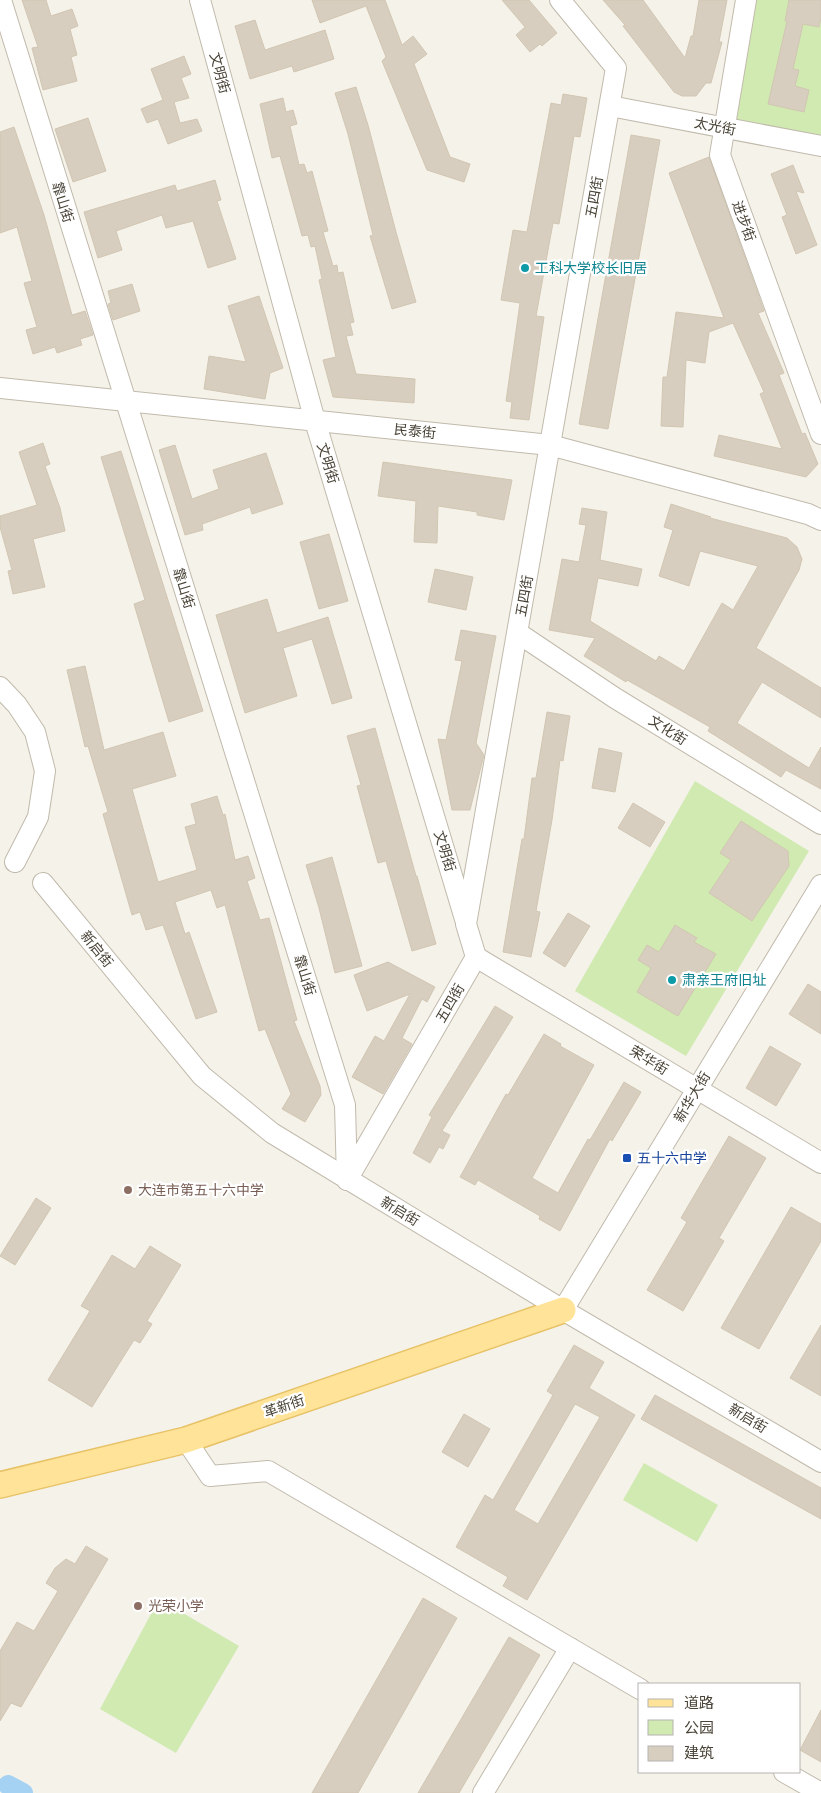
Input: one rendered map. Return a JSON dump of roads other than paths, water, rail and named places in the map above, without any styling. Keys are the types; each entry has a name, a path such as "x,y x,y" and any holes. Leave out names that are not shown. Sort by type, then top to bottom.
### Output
{"main road":[{"name":"革新街","path":"0,1485 186,1440 564,1310"}],"street":[{"name":"靠山街","path":"1,0 345,1105 347,1180"},
{"name":"文明街","path":"200,0 315,421 466,924"},
{"name":"五四街","path":"347,1180 476,957 466,924 616,68 560,0"},
{"name":"进步街","path":"746,0 720,155 821,434"},
{"name":"太光街","path":"610,106 821,146"},
{"name":"民泰街","path":"0,388 550,445 808,514 821,520"},
{"name":"文化街","path":"518,633 615,698 821,824"},
{"path":"0,687 17,705 35,732 45,771 38,817 15,862"},
{"name":"新启街","path":"43,883 202,1076 272,1133 347,1180 821,1462"},
{"name":"新华大街","path":"564,1310 821,885"},
{"name":"荣华街","path":"476,957 821,1163"},
{"path":"186,1440 210,1476 268,1471 638,1688"},
{"path":"483,1793 570,1648"},
{"path":"786,1773 821,1793"}],"waterway":[{"path":"8,1785 23,1793"}],"place":[{"name":"工科大学校长旧居","path":"525,268"},
{"name":"肃亲王府旧址","path":"672,980"},
{"name":"五十六中学","path":"627,1158"},
{"name":"大连市第五十六中学","path":"128,1190"},
{"name":"光荣小学","path":"138,1606"}]}
